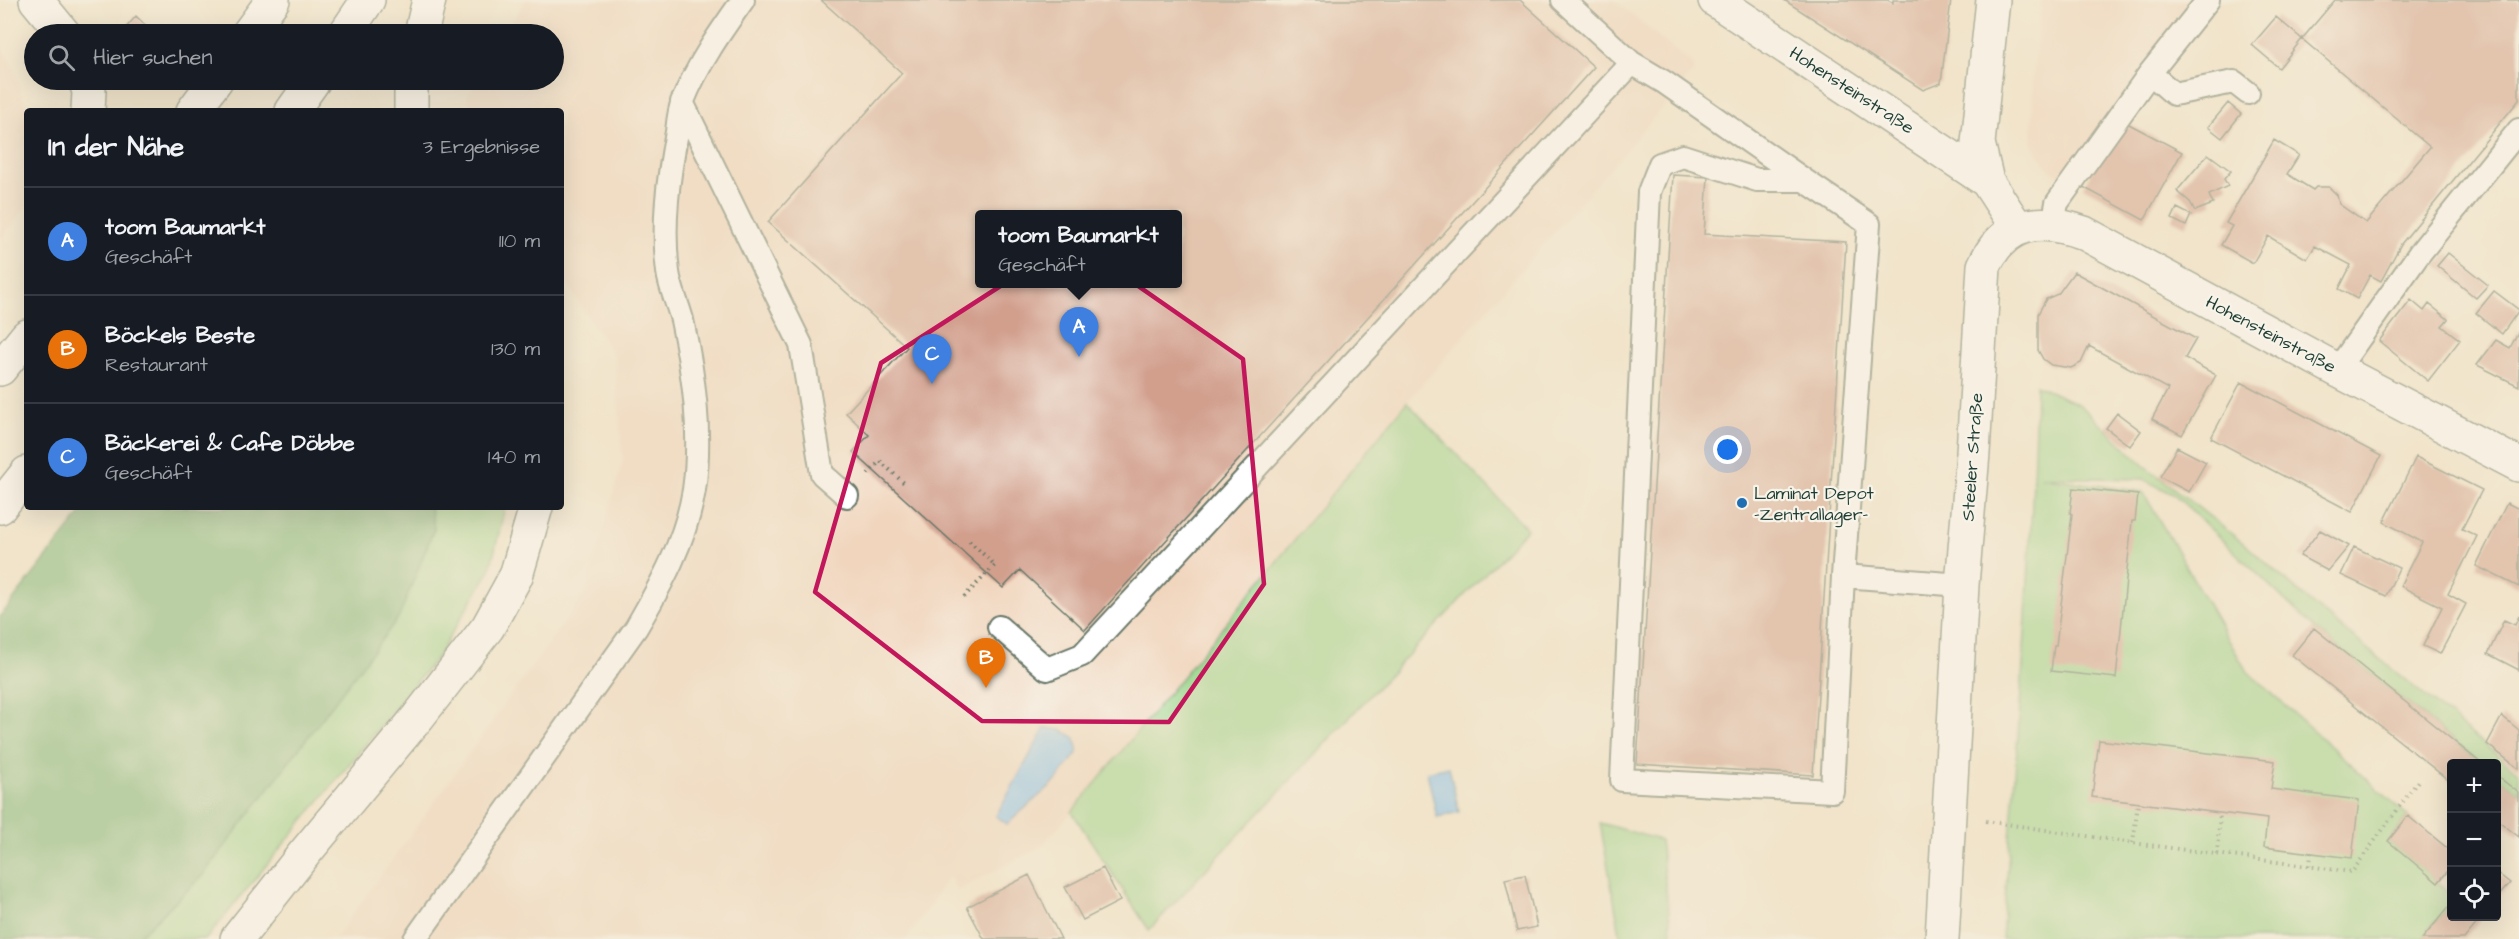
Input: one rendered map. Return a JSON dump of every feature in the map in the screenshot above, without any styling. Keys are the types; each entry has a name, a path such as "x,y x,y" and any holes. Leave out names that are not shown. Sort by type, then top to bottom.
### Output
{"main road":[{"path":"36,0 56,24"},
{"path":"255,24 273,0"},
{"path":"352,24 368,0"},
{"path":"423,24 429,0"},
{"name":"Hohensteinstraße","path":"1715,0 1987,181"},
{"path":"1993,0 1978,143 1987,181 2018,229"},
{"path":"88,108 89,90"},
{"path":"195,108 209,90"},
{"path":"294,108 307,90"},
{"path":"411,90 411,108"},
{"name":"Hohensteinstraße","path":"2018,229 2041,223 2084,233 2337,370 2519,465"},
{"name":"Steeler Straße","path":"1942,939 1962,585 1973,453 1984,266 1990,252 2009,233 2018,229"},
{"path":"13,353 24,329"},
{"path":"0,507 24,477"},
{"path":"237,939 418,717 488,627 516,576 535,510"}],"lane":[{"path":"415,939 636,628 657,593 680,543 694,491 698,433 695,382 681,317 668,273 665,226 670,169 682,102 716,38 743,0"},
{"path":"1563,0 1632,63 1664,82 1869,224 1843,576 1832,791 1622,780 1649,192 1660,164 1683,156 1757,180 1804,180"},
{"path":"2053,224 2057,203 2150,73 2208,0"},
{"path":"999,627 1047,669 1082,655 1632,63"},
{"path":"2150,73 2174,94 2234,82 2248,93"},
{"path":"682,102 801,345 822,474 848,496"},
{"path":"2337,370 2418,254 2519,130"},
{"path":"1843,576 1962,585"}],"path":[{"path":"872,470 880,461 904,483"},
{"path":"964,597 995,565 968,540"},
{"path":"1950,815 2133,843 2352,872 2418,781"},
{"path":"2133,843 2138,802"},
{"path":"2217,854 2220,813"},
{"path":"2310,866 2311,852"}],"highlighted area":[{"path":"1072,240 1243,359 1264,584 1169,722 982,721 815,592 881,363"}],"shaded area":[{"path":"526,0 1614,0 1694,66 1694,71 1407,402 1072,812 1041,846 957,891 949,876 906,939 335,939 586,592 623,460 614,355 564,280 564,108 471,108 467,96 471,90 564,90 564,24 511,24"},
{"path":"2042,0 2195,0 2063,175 2052,173 2032,145 2033,76"},
{"path":"0,46 13,67 26,108 24,108 24,210 0,240"}],"green space":[{"path":"2036,385 2080,405 2143,464 2247,546 2315,606 2519,773 2519,793 2501,778 2501,759 2477,759 2314,628 2175,495 2143,479 2041,477 2143,492 2246,670 2408,816 2388,841 2447,890 2447,908 2422,939 2002,939 2018,732"},
{"path":"1407,402 1527,529 1149,930 1072,812"},
{"path":"84,510 431,510 434,529 399,617 203,875 136,939 0,939 0,617"},
{"path":"431,510 504,510 490,570 438,656 206,939 136,939 203,875 434,529"},
{"path":"1600,823 1660,840 1672,939 1621,939"}],"water":[{"path":"1045,728 1062,730 1075,738 1078,752 1056,781 1007,824 996,816"},
{"path":"1449,767 1459,812 1437,817 1427,772"}],"building":[{"path":"821,0 1520,0 1594,67 1085,630 1020,570 1003,588 853,452 869,435 846,413 907,347 768,222 902,73"},
{"path":"1784,0 1888,0 1893,3 1893,0 1951,0 1941,83 1923,90"},
{"path":"2335,0 2519,0 2519,100 2401,244 2381,281 2370,275 2357,299 2339,289 2351,265 2315,246 2307,259 2268,236 2253,263 2221,245 2232,226 2226,223 2274,140 2299,155 2287,174 2313,190 2316,187 2329,187 2337,195 2339,204 2366,223 2430,147 2302,39"},
{"path":"136,16 144,24 129,24"},
{"path":"2276,17 2302,39 2279,68 2252,45"},
{"path":"2228,103 2241,114 2222,138 2208,127"},
{"path":"2127,123 2182,152 2144,220 2083,187 2097,162"},
{"path":"2208,154 2231,171 2224,179 2228,186 2209,195 2213,204 2195,211 2190,202 2177,191"},
{"name":"Laminat Depot -Zentrallager-","path":"1673,175 1708,177 1704,234 1846,242 1813,775 1637,764"},
{"path":"2177,208 2191,215 2186,226 2172,219"},
{"path":"2448,253 2488,285 2476,298 2437,266"},
{"path":"2074,272 2196,339 2185,358 2216,375 2182,435 2152,419 2168,389 2089,346 2081,363 2071,368 2051,365 2043,359 2038,350 2038,314 2046,299 2058,294"},
{"path":"2494,291 2519,310 2502,334 2476,313"},
{"path":"2411,300 2424,311 2429,304 2448,319 2442,326 2460,340 2428,381 2379,341"},
{"path":"2519,330 2519,386 2477,365 2496,340 2510,348"},
{"path":"2241,382 2381,456 2352,512 2211,438"},
{"path":"2117,413 2141,431 2130,446 2106,428"},
{"path":"2177,447 2206,462 2189,492 2160,477"},
{"path":"2416,457 2482,490 2462,529 2477,536 2448,594 2466,604 2440,654 2423,646 2442,607 2400,586 2422,542 2384,522"},
{"path":"2073,488 2138,495 2135,521 2132,521 2116,678 2051,671 2072,514 2070,513"},
{"path":"2507,503 2519,509 2519,587 2476,566"},
{"path":"2320,530 2349,546 2328,571 2300,556"},
{"path":"2354,547 2399,568 2386,596 2341,575"},
{"path":"2519,616 2519,670 2488,654 2504,620 2515,625"},
{"path":"2314,628 2476,759 2447,759 2447,779 2292,655"},
{"path":"2502,716 2519,730 2519,769 2487,744"},
{"path":"2099,740 2275,761 2271,789 2359,800 2352,858 2264,847 2267,819 2092,797"},
{"path":"2501,779 2519,793 2519,837 2501,823"},
{"path":"2408,816 2447,848 2447,872 2438,883 2388,841"},
{"path":"1103,868 1120,901 1083,920 1065,887"},
{"path":"1029,875 1061,939 984,939 967,907"},
{"path":"1525,875 1537,927 1517,931 1505,879"},
{"path":"2501,876 2510,883 2501,893"},
{"path":"2447,909 2447,921 2479,921 2464,939 2422,939"}],"place":[{"name":"toom Baumarkt","path":"1079,357"},
{"name":"Bäckerei & Cafe Döbbe","path":"932,384"},
{"name":"Laminat Depot -Zentrallager-","path":"1742,503"},
{"name":"Böckels Beste","path":"986,688"}]}
